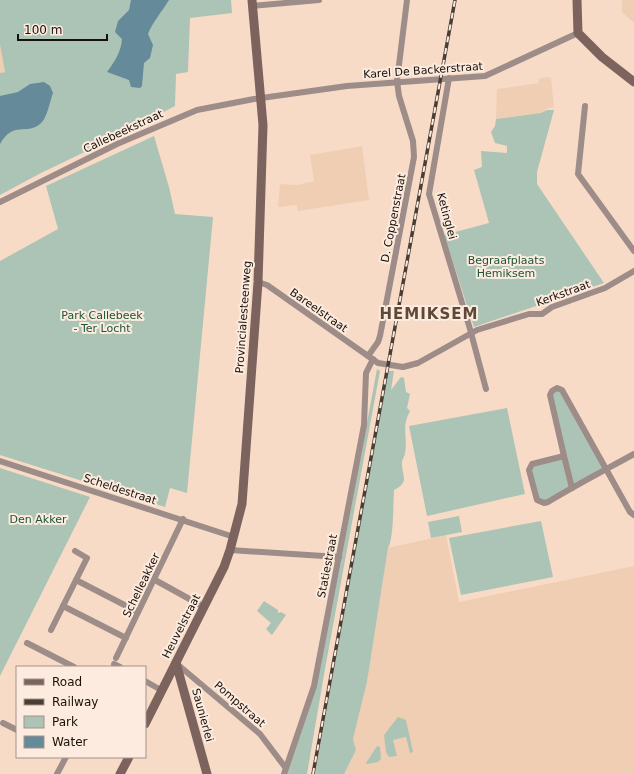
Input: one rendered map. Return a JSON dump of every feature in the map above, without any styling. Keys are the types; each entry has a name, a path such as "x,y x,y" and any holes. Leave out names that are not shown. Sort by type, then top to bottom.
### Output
{"main road":[{"path":"577,0 578,33 602,57 634,82"},
{"name":"Provincialesteenweg","path":"234,537 242,504 245,476 258,282 263,125 252,3"},
{"name":"Heuvelstraat","path":"146,722 204,607 230,550 234,537"},
{"name":"Saunierlei","path":"176,662 206,774"},
{"path":"120,774 128,758"}],"street":[{"path":"252,3 319,0"},
{"name":"D. Coppenstraat","path":"370,358 380,336 414,157 412,141 399,96 397,82 407,0"},
{"name":"Karel De Backerstraat","path":"261,98 397,82 485,76 578,33"},
{"name":"Ketinglei","path":"449,78 429,194 471,333 486,389"},
{"name":"Callebeekstraat","path":"0,202 117,144 183,115 220,104 261,98"},
{"path":"585,106 578,174 634,251"},
{"path":"632,272 634,278"},
{"name":"Kerkstraat","path":"370,358 388,366 411,366 471,333 529,314 542,314 552,306 605,288 632,272"},
{"name":"Bareelstraat","path":"258,282 267,286 370,358"},
{"name":"Statiestraat","path":"284,771 314,686 364,425 366,373 370,358"},
{"path":"572,488 550,395 552,390 557,388 562,390 630,512 634,514"},
{"path":"564,456 536,463 530,467 536,496 539,503 544,503 634,454"},
{"name":"Scheldestraat","path":"0,461 183,519 234,537"},
{"name":"Schelleakker","path":"115,663 183,519"},
{"path":"230,550 339,558"},
{"path":"51,630 88,558 75,551"},
{"path":"76,580 138,612"},
{"path":"155,580 204,607"},
{"path":"63,606 126,638"},
{"path":"27,643 72,666"},
{"name":"Pompstraat","path":"176,662 260,734 284,771"},
{"path":"146,682 162,690"},
{"path":"3,723 16,730"},
{"path":"57,774 65,758"}],"shaded area":[{"path":"622,0 634,0 634,23 622,12"},
{"path":"0,45 5,72 0,73"},
{"path":"548,77 551,78 554,107 548,108 541,113 496,119 497,89 539,83 538,79"},
{"path":"362,146 369,200 298,211 297,205 278,207 280,184 297,185 314,181 310,155"},
{"path":"446,535 459,602 634,566 634,774 344,774 356,750 353,739 367,682 388,548"}],"green space":[{"path":"0,0 231,0 232,13 190,18 188,72 176,74 175,106 0,195 0,73 5,72 0,45"},
{"name":"Begraafplaats Hemiksem","path":"547,110 554,110 537,172 537,184 604,283 474,327 444,235 489,223 474,170 482,167 481,151 507,153 507,146 495,143 491,132 495,126 496,119 541,113"},
{"name":"Park Callebeek - Ter Locht","path":"154,136 169,187 175,214 213,217 187,493 170,488 165,507 0,455 0,261 58,229 46,186"},
{"path":"377,369 380,371 307,774 286,774 315,688 340,566"},
{"path":"388,371 394,371 391,390 401,377 404,378 406,392 410,394 407,408 410,411 405,427 406,447 405,455 402,461 404,481 394,490 391,537 367,682 353,739 356,750 344,774 315,774"},
{"path":"560,389 606,469 548,502 539,503 530,467 563,455 550,395"},
{"path":"507,408 525,494 427,516 409,426"},
{"name":"Den Akker","path":"0,468 90,497 0,676"},
{"path":"459,516 462,532 431,538 428,522"},
{"path":"541,521 553,577 461,595 449,538"},
{"path":"264,601 278,610 278,613 281,612 286,615 272,635 266,629 271,623 257,611"},
{"path":"398,717 406,720 413,752 410,753 406,737 393,740 397,756 389,757 386,752 384,735"},
{"path":"377,746 380,747 381,759 378,762 367,764 366,763"}],"water":[{"path":"131,0 169,0 148,34 153,45 150,58 144,63 142,86 140,88 131,87 129,80 107,72 117,56 121,44 122,39 115,32 118,21 129,10"},
{"path":"44,82 50,86 53,93 42,122 29,129 10,132 0,144 0,96 18,92 30,84"}],"railway":[{"path":"313,774 455,0"}],"district":[{"name":"HEMIKSEM","path":"429,314"}]}
